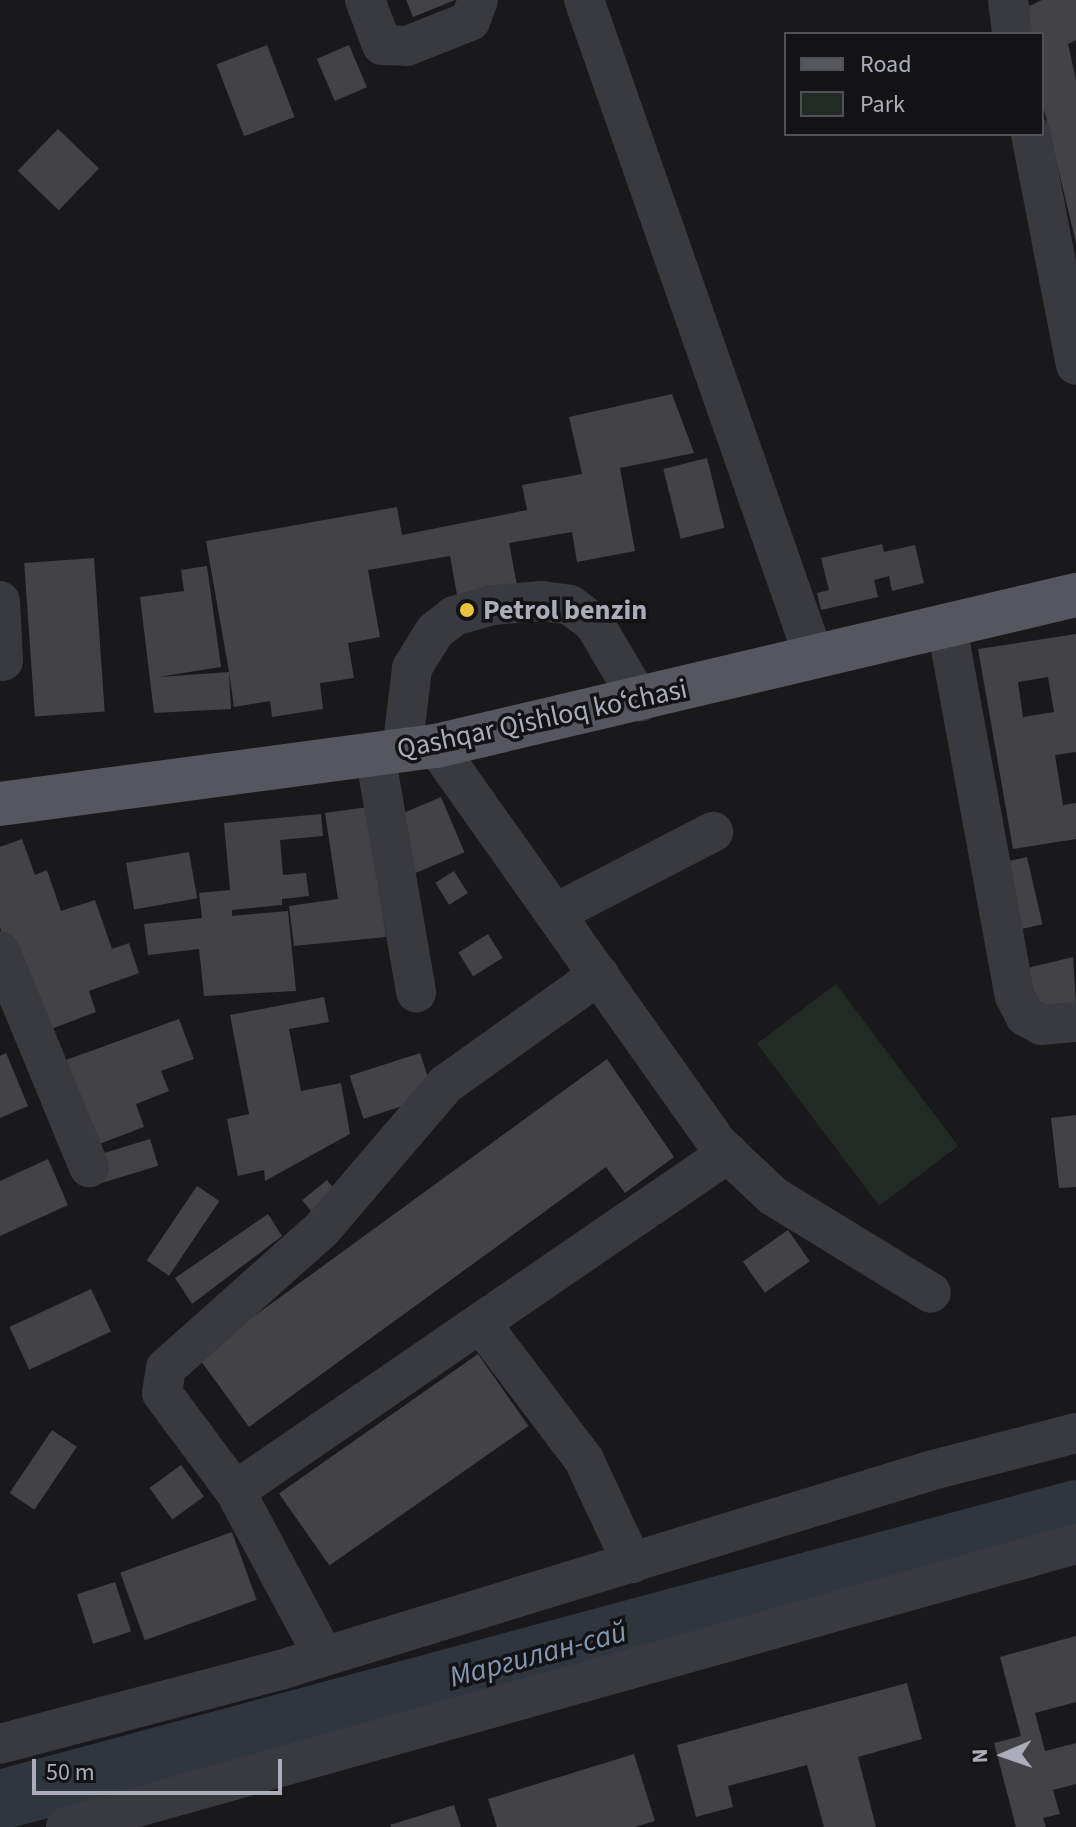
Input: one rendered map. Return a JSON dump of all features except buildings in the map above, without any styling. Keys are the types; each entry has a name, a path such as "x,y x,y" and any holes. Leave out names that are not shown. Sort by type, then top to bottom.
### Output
{"main road":[{"name":"Qashqar Qishloq koʻchasi","path":"0,804 404,750 640,701 1076,595"}],"street":[{"path":"365,0 382,45 407,46 470,21 478,0"},
{"path":"584,0 814,657"},
{"path":"1008,0 1012,32"},
{"path":"1031,136 1076,365"},
{"path":"0,601 3,661"},
{"path":"416,992 404,750 412,668 435,631 454,616 492,605 542,601 570,605 594,623 640,701"},
{"path":"947,627 1015,996 1025,1016 1041,1025 1076,1022"},
{"path":"404,750 556,913 728,1153 773,1196 931,1293"},
{"path":"556,913 713,832"},
{"path":"0,951 89,1167"},
{"path":"323,1655 235,1491 162,1393 166,1368 322,1229 446,1084 599,975"},
{"path":"235,1491 482,1325 728,1153"},
{"path":"482,1325 584,1460 632,1563"},
{"path":"0,1744 323,1655 933,1470 1076,1433"},
{"path":"66,1827 1076,1544"}],"green space":[{"path":"836,984 958,1146 879,1206 757,1044"}],"waterway":[{"name":"Маргилан-сай","path":"0,1800 1076,1510"}],"place":[{"name":"Petrol benzin","path":"467,610"}]}
